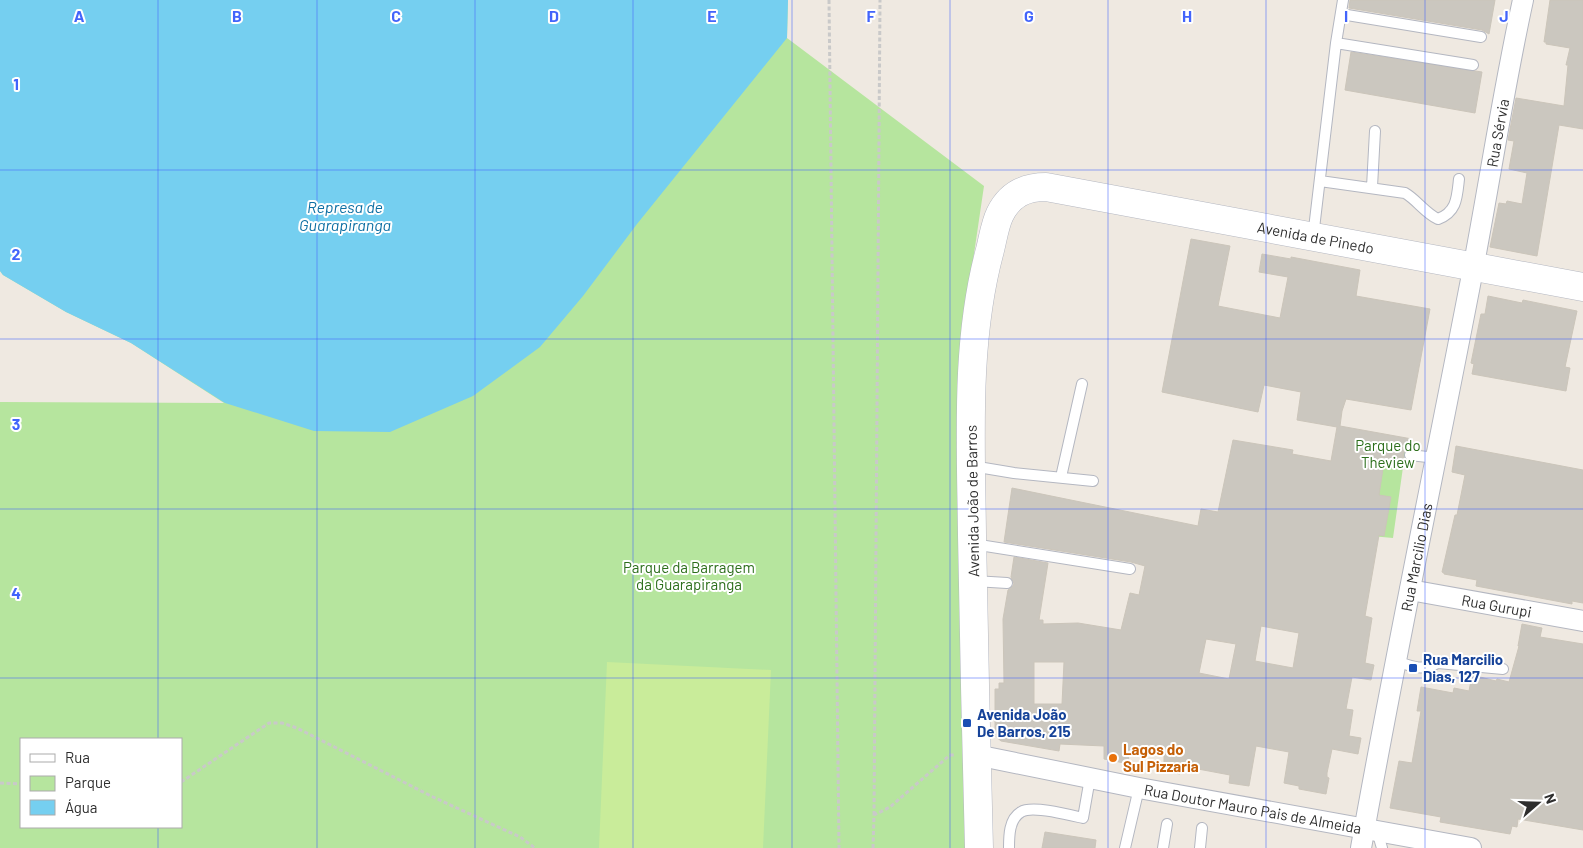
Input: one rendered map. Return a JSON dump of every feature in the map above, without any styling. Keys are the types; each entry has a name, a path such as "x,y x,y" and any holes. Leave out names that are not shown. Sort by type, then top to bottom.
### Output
{"street":[{"name":"Rua Sérvia","path":"1474,266 1508,72 1523,0"},
{"name":"Avenida João de Barros","path":"979,848 971,466 974,348 983,275 999,215 1006,204 1018,193 1032,187 1046,187"},
{"name":"Avenida de Pinedo","path":"1046,187 1583,287"},
{"name":"Rua Marcilio Dias","path":"1371,839 1396,661 1474,266"},
{"name":"Rua Gurupi","path":"1410,590 1583,621"},
{"name":"Rua Doutor Mauro Pais de Almeida","path":"976,756 1090,782 1371,839 1471,848"}],"lane":[{"path":"1313,238 1336,43 1343,0"},
{"path":"1341,14 1481,37"},
{"path":"1336,43 1473,65"},
{"path":"1372,187 1374,131"},
{"path":"1320,181 1404,193 1411,196 1429,215 1438,219 1445,216 1456,204 1459,179"},
{"path":"1061,477 1082,384"},
{"path":"1410,455 1436,458"},
{"path":"971,466 1014,473 1093,481"},
{"path":"972,544 1130,569"},
{"path":"973,581 1007,583"},
{"path":"1396,661 1416,668 1428,668 1438,663 1503,669"},
{"path":"1009,848 1010,831 1020,812 1034,809 1083,818 1090,782"},
{"path":"1125,848 1138,791"},
{"path":"1163,848 1167,824"},
{"path":"1200,848 1202,828"}],"path":[{"path":"829,0 839,848"},
{"path":"873,848 880,0"},
{"path":"182,781 269,723 282,723 296,728 433,797 520,837 535,848"},
{"path":"874,815 890,806 950,755 976,756"},
{"path":"0,783 20,784"}],"green space":[{"name":"Parque da Barragem da Guarapiranga","path":"745,0 788,0 787,38 984,186 961,342 966,848 0,848 0,402 224,403 131,343 66,312 3,275 0,271 0,199"},
{"name":"Parque do Theview","path":"1372,435 1407,439 1393,538 1371,536"},
{"path":"607,662 771,670 763,848 599,848"}],"water":[{"name":"Represa de Guarapiranga","path":"0,0 788,0 787,38 637,224 583,296 540,347 473,396 390,432 314,431 225,403 131,343 66,312 3,275 0,271"}],"building":[{"path":"1350,0 1495,0 1489,34 1482,30 1349,8"},
{"path":"1550,0 1583,0 1583,129 1559,125 1537,256 1490,247 1499,203 1506,204 1507,201 1522,204 1527,173 1509,169 1514,141 1508,140 1516,98 1564,106 1568,65 1566,65 1570,48 1544,42"},
{"path":"1351,52 1482,72 1475,113 1345,90"},
{"path":"1191,239 1230,246 1218,306 1280,318 1288,277 1259,272 1262,254 1291,259 1291,257 1360,270 1356,296 1430,309 1411,410 1346,399 1342,411 1340,426 1412,439 1410,448 1403,454 1404,458 1408,461 1407,466 1384,462 1379,495 1391,497 1384,536 1379,535 1365,616 1372,618 1365,663 1374,665 1371,680 1352,677 1346,709 1353,710 1349,736 1361,738 1358,754 1332,749 1327,773 1329,778 1326,794 1299,789 1299,786 1284,783 1289,752 1256,746 1249,786 1229,783 1230,775 1182,766 1180,774 1164,771 1164,750 1128,750 1129,764 1104,759 1104,746 1060,744 1059,751 1001,741 995,736 995,689 999,689 999,683 1004,683 1003,619 1008,590 1014,584 1011,577 1014,557 1048,563 1039,620 1043,620 1043,624 1078,623 1121,630 1130,593 1139,595 1145,566 1131,562 1004,542 1012,488 1198,526 1201,509 1218,512 1233,440 1293,450 1292,454 1331,461 1337,427 1297,420 1301,392 1264,385 1258,412 1162,392","holes":["1261,626 1299,633 1293,668 1255,661","1206,639 1236,644 1229,679 1199,673","1034,662 1064,662 1062,704 1034,704"]},
{"path":"1488,296 1522,303 1523,300 1577,311 1565,367 1570,368 1566,391 1472,374 1474,364 1471,363 1481,314 1485,314"},
{"path":"1456,446 1583,470 1583,603 1572,601 1572,604 1476,586 1477,580 1444,574 1442,572 1465,475 1452,472"},
{"path":"1522,624 1542,628 1540,637 1583,644 1583,830 1518,819 1517,827 1512,826 1510,834 1440,822 1441,817 1390,808 1399,761 1412,763 1421,711 1417,711 1421,687 1453,693 1454,688 1469,691 1472,675 1509,682 1519,646"},
{"path":"1045,832 1096,840 1095,848 1042,848"}],"place":[{"name":"Rua Marcilio Dias, 127","path":"1413,668"},
{"name":"Avenida João De Barros, 215","path":"967,723"},
{"name":"Lagos do Sul Pizzaria","path":"1113,758"}]}
